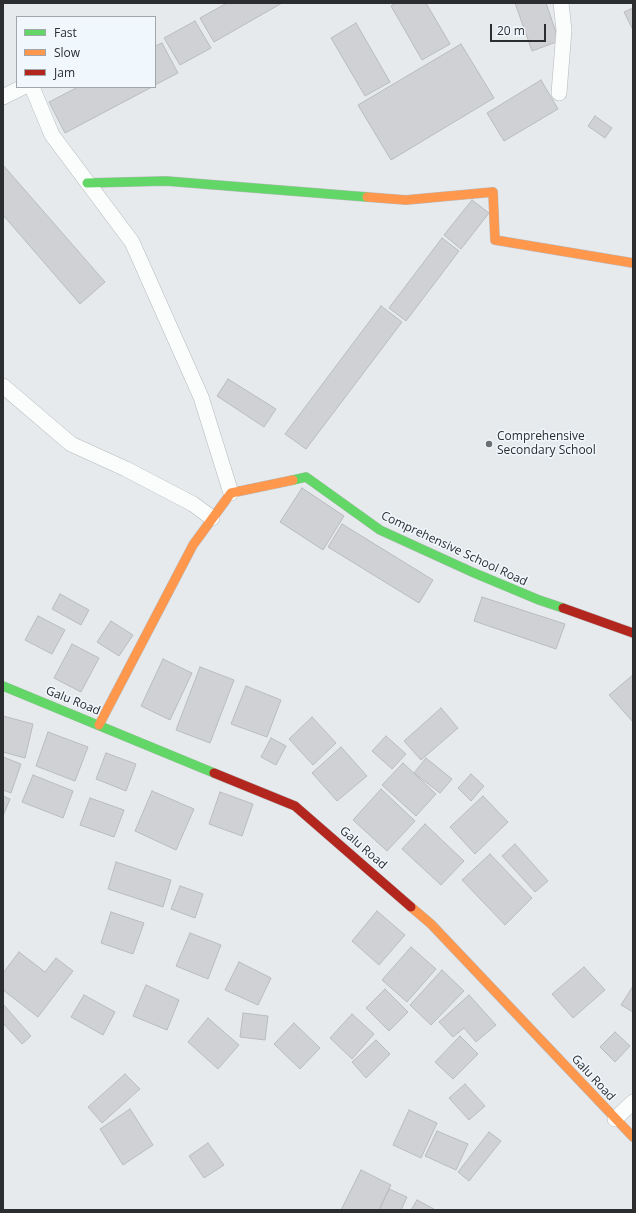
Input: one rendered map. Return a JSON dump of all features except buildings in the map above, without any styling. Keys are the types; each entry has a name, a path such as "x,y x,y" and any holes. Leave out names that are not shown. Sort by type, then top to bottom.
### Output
{"street":[{"path":"559,93 564,30 561,3"},
{"path":"3,97 21,88"},
{"path":"32,88 52,135 132,242 201,397 231,493 193,545 99,725"},
{"path":"88,183 166,181 406,200 493,192 495,240 633,263"},
{"path":"3,386 71,444 126,469 193,504 212,518"},
{"name":"Comprehensive School Road","path":"231,493 306,478 380,530 472,572 539,600 633,633"},
{"name":"Galu Road","path":"3,686 295,806 431,924 633,1137"},
{"path":"615,1119 633,1102"}],"traffic: fast":[{"path":"87,183 166,181 367,197"},
{"path":"293,480 306,477 380,530 472,572 539,600 563,608"},
{"path":"3,686 214,773"}],"traffic: slow":[{"path":"367,197 406,200 493,192 495,240 633,263"},
{"path":"99,725 193,545 231,493 293,480"},
{"path":"411,907 431,924 633,1137"}],"traffic: jam":[{"path":"563,608 633,633"},
{"path":"214,773 295,806 411,907"}],"place":[{"name":"Comprehensive Secondary School","path":"489,444"}]}
